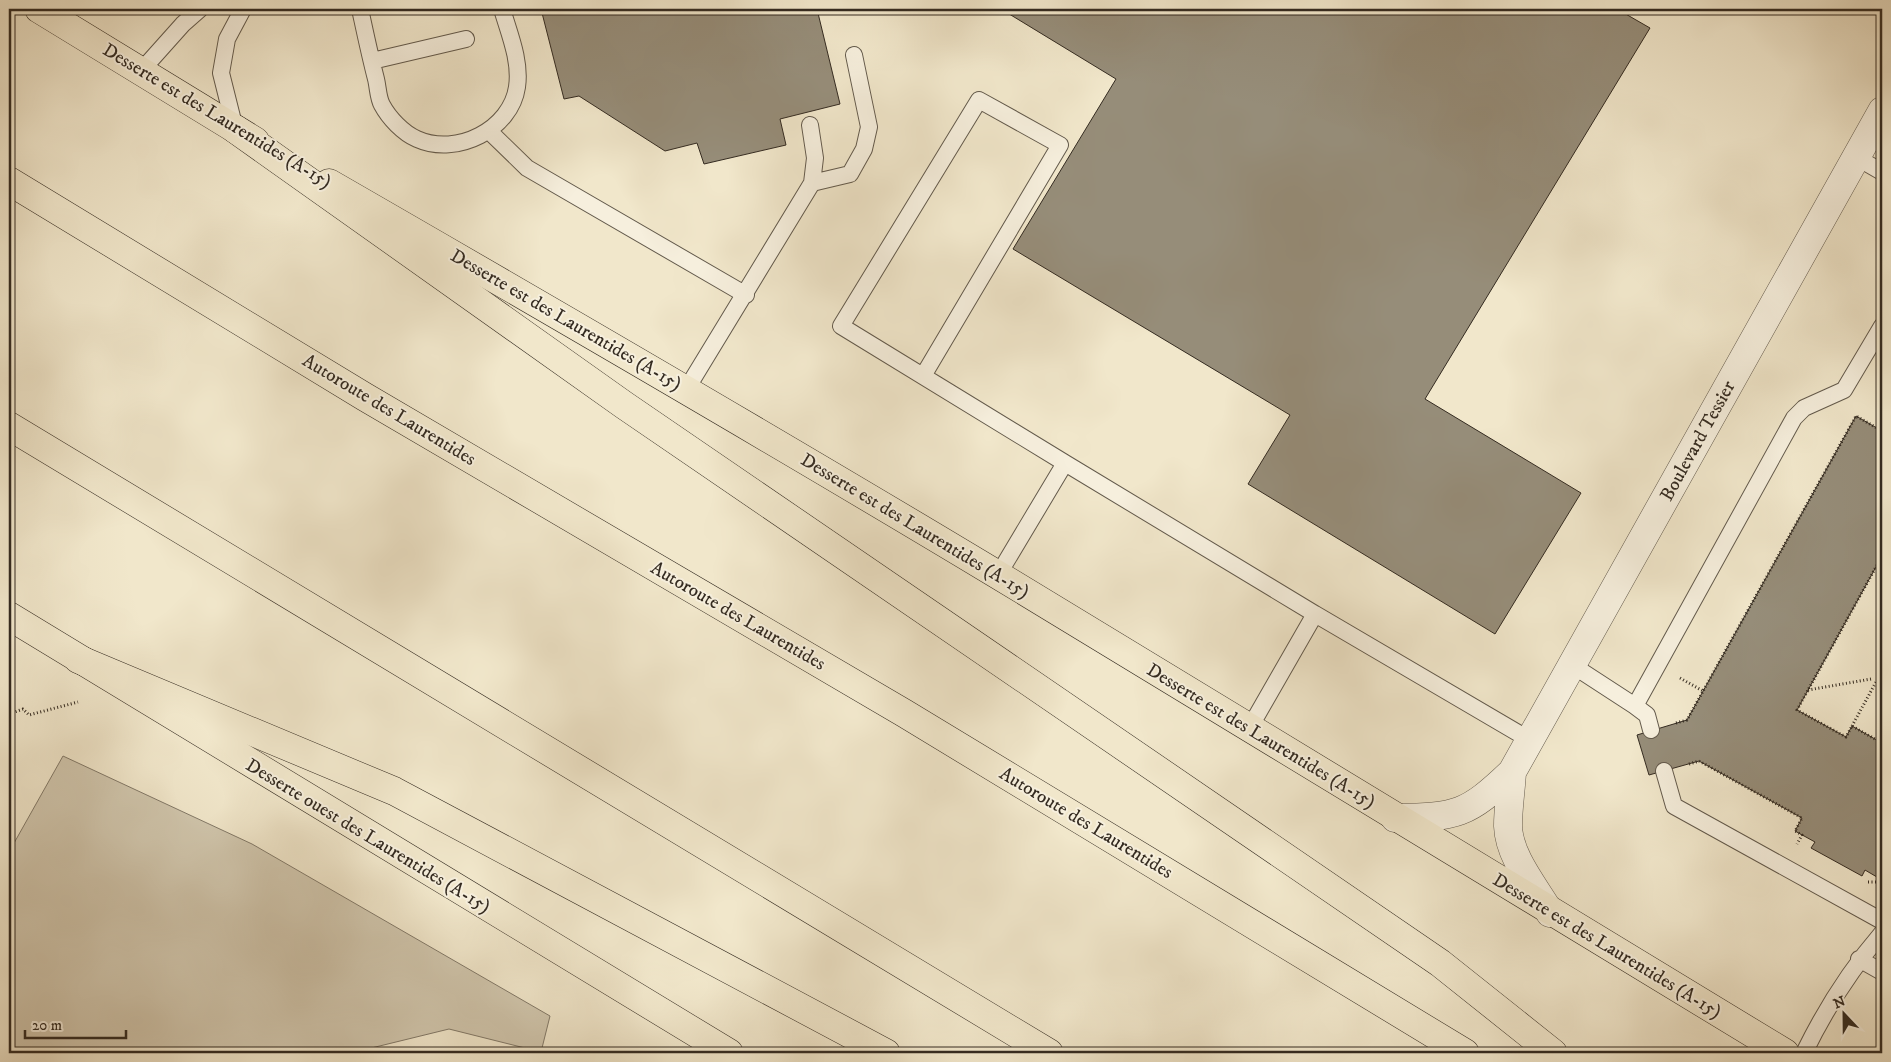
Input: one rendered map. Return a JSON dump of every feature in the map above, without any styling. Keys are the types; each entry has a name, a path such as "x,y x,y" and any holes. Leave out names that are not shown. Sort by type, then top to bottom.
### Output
{"main road":[{"name":"Desserte est des Laurentides (A-15)","path":"38,9 235,129 686,390 998,575 1550,913 1785,1053"},
{"path":"235,129 624,405 1440,963 1553,1053"},
{"name":"Autoroute des Laurentides","path":"9,181 365,397 913,718 1465,1053"},
{"path":"9,426 1049,1053"},
{"name":"Desserte ouest des Laurentides (A-15)","path":"9,616 729,1053"},
{"path":"78,659 394,791 886,1053"}],"street":[{"name":"Boulevard Tessier","path":"1395,818 1430,818 1464,811 1491,792 1512,772 1882,110"},
{"name":"Boulevard Tessier","path":"1512,772 1508,826 1510,840 1517,857 1550,913"}],"lane":[{"path":"141,71 183,24 200,9"},
{"path":"235,129 221,73 227,39 243,9"},
{"path":"360,9 381,104 396,124 417,139 438,144 462,142 490,132 507,115 517,87 517,61 502,9"},
{"path":"372,61 466,39"},
{"path":"812,183 850,174 864,149 869,127 854,55"},
{"path":"923,376 1060,145 979,100 841,326 1065,463 1315,614 1530,740"},
{"path":"686,390 746,295 812,183 815,158 810,125"},
{"path":"490,132 527,168 746,295"},
{"path":"1856,157 1882,172"},
{"path":"1635,706 1794,418 1804,408 1844,390 1882,326"},
{"path":"998,575 1065,463"},
{"path":"1249,729 1315,614"},
{"path":"1572,665 1647,715 1651,730"},
{"path":"1664,771 1674,806 1882,921"},
{"path":"1804,1053 1816,1028 1860,959 1882,933"},
{"path":"1860,959 1882,972"}],"path":[{"path":"1675,724 1687,720 1856,416 1882,431"},
{"path":"1876,682 1846,737 1797,710 1882,556"},
{"path":"1673,674 1703,691"},
{"path":"1807,690 1871,679"},
{"path":"9,714 23,709 29,715 78,702"},
{"path":"1852,726 1882,742"},
{"path":"1688,764 1699,761 1802,818 1795,831 1802,835 1796,846 1804,850"},
{"path":"1860,883 1882,882"}],"shaded area":[{"path":"63,756 252,844 550,1016 541,1052 449,1029 351,1053 9,1053 9,852"}],"building":[{"path":"541,9 817,9 840,104 780,119 786,145 704,164 697,143 665,151 579,96 564,99"},
{"path":"1001,9 1617,9 1650,28 1425,399 1581,493 1495,634 1248,484 1290,415 1013,249 1116,79"},
{"path":"1856,416 1882,431 1882,556 1797,710 1846,737 1852,726 1882,743 1882,880 1865,870 1862,876 1811,848 1815,842 1795,831 1802,818 1699,761 1649,775 1637,735 1687,720"}]}
